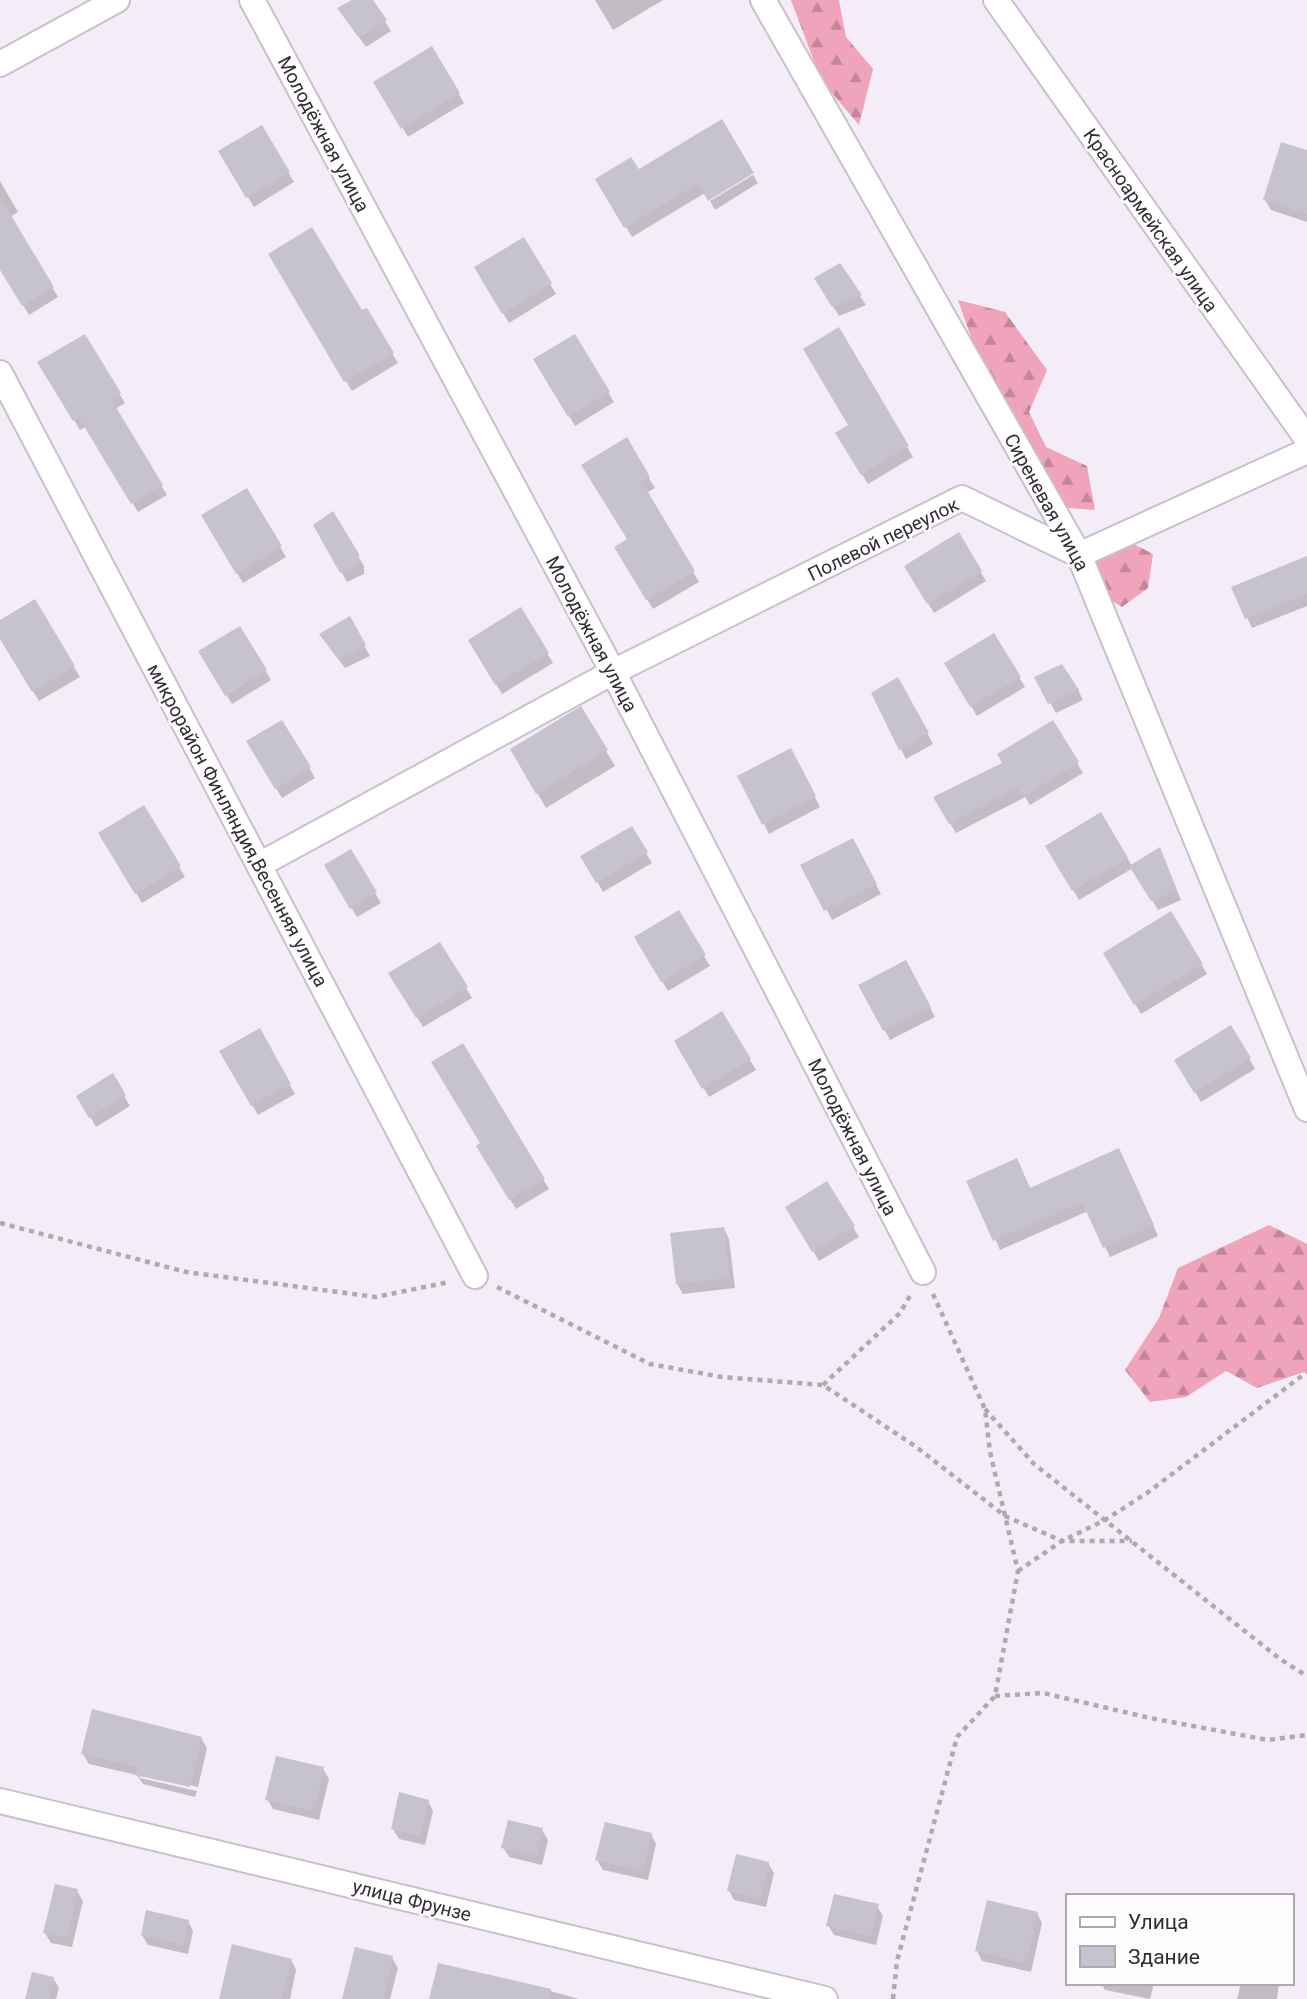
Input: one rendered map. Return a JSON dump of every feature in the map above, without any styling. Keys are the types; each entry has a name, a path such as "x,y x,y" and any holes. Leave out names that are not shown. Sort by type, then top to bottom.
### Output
{"street":[{"path":"0,64 117,0"},
{"name":"Молодёжная улица","path":"252,0 613,672 923,1272"},
{"name":"Сиреневая улица","path":"763,0 1079,555 1307,1109"},
{"name":"Красноармейская улица","path":"997,1 1307,439"},
{"name":"микрорайон Финляндия,Весенняя улица","path":"0,373 475,1276"},
{"path":"1079,555 1307,451"},
{"name":"Полевой переулок","path":"613,672 962,498 1079,555"},
{"path":"259,865 613,672"},
{"name":"улица Фрунзе","path":"0,1801 825,1999"}],"path":[{"path":"0,1223 186,1272 376,1297 475,1276 650,1364 722,1377 823,1385 915,1446 1005,1516 1062,1541 1132,1541"},
{"path":"823,1385 900,1313 923,1272"},
{"path":"923,1272 985,1409 1034,1464 1280,1659 1307,1676"},
{"path":"1018,1571 1062,1541 1105,1520 1147,1493 1307,1372"},
{"path":"893,1999 897,1961 957,1737 995,1696 1018,1571 990,1452 985,1409"},
{"path":"995,1696 1042,1693 1150,1718 1268,1740 1307,1735"}],"green space":[{"path":"791,0 839,0 846,37 873,69 859,125 821,80"},
{"path":"958,300 1005,312 1047,370 1029,412 1046,447 1087,466 1095,510 1067,508 1028,465 983,371"},
{"path":"1126,540 1153,554 1148,588 1122,607 1105,597 1094,562"},
{"path":"1269,1225 1307,1244 1307,1371 1257,1388 1226,1371 1186,1397 1150,1402 1125,1370 1159,1318 1178,1268"}],"building":[{"path":"352,0 373,0 387,20 359,38 337,8"},
{"path":"432,46 460,93 401,129 373,82"},
{"path":"722,119 754,173 708,201 698,184 624,228 595,179 631,157 639,169"},
{"path":"262,125 290,172 246,198 218,151"},
{"path":"1281,142 1307,150 1307,214 1263,200"},
{"path":"0,197 54,287 22,306 0,270"},
{"path":"312,227 362,310 367,308 394,353 344,382 268,254"},
{"path":"524,237 552,283 502,314 474,267"},
{"path":"840,263 862,295 832,307 814,278"},
{"path":"839,327 909,446 861,475 835,433 848,425 803,349"},
{"path":"85,334 121,393 111,399 163,485 131,504 79,418 73,421 37,362"},
{"path":"575,334 610,392 568,417 533,359"},
{"path":"627,437 650,477 642,482 695,571 646,600 614,547 627,539 581,465"},
{"path":"247,488 282,546 236,574 201,515"},
{"path":"333,511 359,554 359,564 340,573 313,525"},
{"path":"959,532 982,571 927,604 904,566"},
{"path":"1307,556 1307,594 1245,619 1231,587"},
{"path":"35,599 75,666 32,692 0,639 0,620"},
{"path":"521,607 549,653 495,685 468,640"},
{"path":"350,616 366,645 338,659 319,634"},
{"path":"240,626 267,670 225,696 198,651"},
{"path":"994,633 1021,677 970,707 944,663"},
{"path":"1062,664 1079,690 1048,704 1034,677"},
{"path":"898,677 929,733 899,750 871,693"},
{"path":"581,706 608,750 536,794 510,749"},
{"path":"282,720 311,767 275,789 246,741"},
{"path":"1053,720 1079,762 1023,797 1017,788 949,824 933,797 1002,763 997,754"},
{"path":"791,748 816,796 762,825 737,776"},
{"path":"144,805 181,866 135,894 98,833"},
{"path":"1101,812 1128,858 1072,891 1045,846"},
{"path":"632,826 648,852 596,883 580,856"},
{"path":"853,838 877,884 824,911 800,865"},
{"path":"1160,847 1177,890 1151,901 1129,866"},
{"path":"351,849 377,892 350,909 324,865"},
{"path":"679,910 706,955 661,982 634,937"},
{"path":"1171,911 1203,964 1134,1005 1103,953"},
{"path":"440,942 468,987 416,1018 388,973"},
{"path":"906,960 931,1007 883,1031 858,985"},
{"path":"722,1011 751,1059 702,1089 674,1041"},
{"path":"1231,1025 1251,1058 1194,1093 1174,1060"},
{"path":"260,1028 291,1084 251,1106 219,1051"},
{"path":"463,1043 545,1179 509,1200 476,1146 480,1143 431,1062"},
{"path":"113,1073 126,1095 89,1118 76,1096"},
{"path":"1119,1148 1154,1225 1103,1248 1082,1202 993,1241 966,1181 1017,1158 1030,1188"},
{"path":"827,1181 855,1226 812,1252 785,1207"},
{"path":"724,1227 730,1278 676,1284 670,1233"},
{"path":"92,1709 202,1737 190,1787 135,1775 137,1767 81,1754"},
{"path":"276,1756 324,1767 314,1811 265,1800"},
{"path":"399,1792 429,1800 420,1836 391,1829"},
{"path":"508,1820 543,1828 537,1856 501,1848"},
{"path":"605,1822 652,1833 643,1871 595,1860"},
{"path":"736,1854 769,1862 760,1898 727,1891"},
{"path":"55,1884 78,1889 67,1938 43,1933"},
{"path":"834,1894 879,1904 871,1936 826,1926"},
{"path":"987,1900 1038,1912 1026,1963 975,1951"},
{"path":"146,1910 189,1920 183,1945 141,1935"},
{"path":"232,1944 292,1959 282,1999 219,1999"},
{"path":"355,1947 393,1956 383,1999 342,1999"},
{"path":"438,1963 551,1989 550,1999 429,1999"},
{"path":"32,1972 54,1977 49,1999 25,1999"}]}
